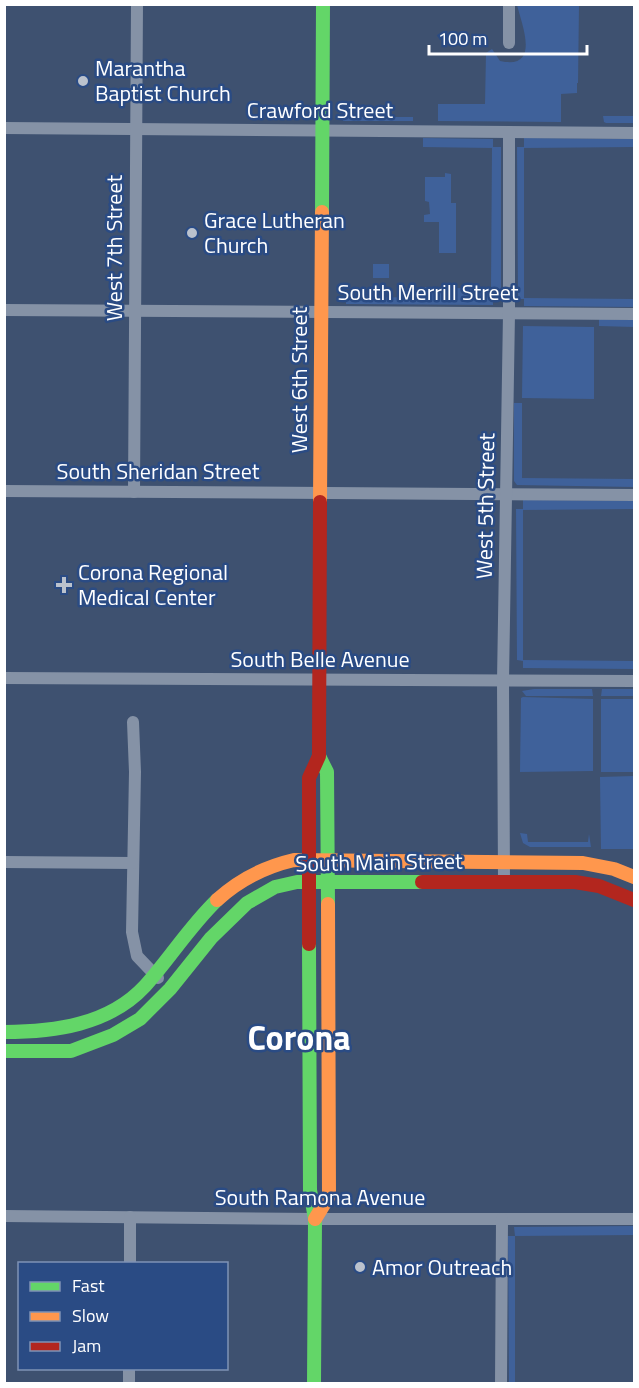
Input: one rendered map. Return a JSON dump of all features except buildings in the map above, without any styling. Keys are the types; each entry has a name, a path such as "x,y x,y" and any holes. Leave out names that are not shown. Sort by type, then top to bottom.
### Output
{"main road":[{"name":"West 6th Street","path":"314,1383 315,1219 310,1190 309,778 319,756 323,4"},
{"name":"West 6th Street","path":"315,1219 329,1196 327,772 319,756"},
{"name":"South Main Street","path":"4,1032 66,1029 104,1016 128,1002 154,975 213,904 234,886 266,867 294,860 583,863 614,869 634,877"},
{"name":"South Main Street","path":"4,1051 71,1051 113,1035 140,1019 170,989 211,938 247,903 274,887 310,880 588,883 613,890 634,900"}],"street":[{"name":"West 7th Street","path":"134,492 137,4"},
{"path":"509,4 509,43"},
{"name":"Crawford Street","path":"4,128 634,132"},
{"name":"West 5th Street","path":"504,882 503,681 509,313 509,132"},
{"name":"South Merrill Street","path":"4,310 634,314"},
{"name":"South Sheridan Street","path":"4,491 634,495"},
{"name":"South Belle Avenue","path":"4,678 634,681"},
{"path":"133,722 135,760 133,942 139,960 170,989"},
{"path":"4,862 133,863"},
{"name":"South Ramona Avenue","path":"4,1216 634,1219"},
{"path":"130,1217 130,1262"},
{"path":"501,1383 502,1218"}],"shaded area":[{"path":"517,5 579,5 577,93 561,94 561,122 438,121 438,104 485,104 486,53 492,49 500,61 513,62 521,59 525,53 526,44"},
{"path":"603,116 634,116 634,123 606,123"},
{"path":"343,117 413,117 413,121 343,121"},
{"path":"423,138 493,139 493,147 501,147 501,296 493,297 493,305 346,304 346,298 418,297 418,287 491,289 492,148 423,147"},
{"path":"524,138 634,139 634,147 524,148 524,298 634,299 634,307 524,306 524,299 518,299 517,147 524,147"},
{"path":"445,173 451,174 451,203 456,203 456,253 439,253 439,222 424,222 424,215 430,214 429,202 425,201 425,177 445,177"},
{"path":"373,264 389,264 389,278 373,278"},
{"path":"599,319 634,320 634,327 599,326"},
{"path":"523,326 594,327 594,399 522,398"},
{"path":"514,403 522,403 522,478 634,479 634,487 517,485 514,481"},
{"path":"523,500 634,501 634,509 523,510 523,660 634,661 634,669 523,668 523,661 517,660 516,509 523,509"},
{"path":"592,689 593,696 526,696 522,691"},
{"path":"602,689 634,689 634,696 601,696"},
{"path":"521,698 593,699 593,771 520,772"},
{"path":"601,699 634,699 634,772 601,772"},
{"path":"634,776 634,849 601,849 600,777"},
{"path":"520,833 527,834 528,842 588,842 589,834 591,847 530,847 523,843"},
{"path":"634,1226 634,1235 515,1236 514,1227"},
{"path":"508,1236 515,1236 515,1383 509,1383"}],"traffic: fast":[{"path":"322,212 323,4"},
{"path":"319,756 327,772 328,904"},
{"path":"4,1051 71,1051 113,1035 140,1019 170,989 211,938 247,903 275,887 297,882 422,882"},
{"path":"4,1032 61,1028 80,1024 115,1010 145,986 217,900"},
{"path":"309,944 310,1190 315,1219 314,1384"}],"traffic: slow":[{"path":"320,502 322,212"},
{"path":"217,900 253,875 294,860 583,863 614,869 634,877"},
{"path":"315,1219 329,1196 328,904"}],"traffic: jam":[{"path":"309,944 309,778 319,756 320,502"},
{"path":"422,882 575,882 599,886 634,900"}],"place":[{"name":"Marantha Baptist Church","path":"83,81"},
{"name":"Grace Lutheran Church","path":"192,233"},
{"name":"Corona Regional Medical Center","path":"64,585"},
{"name":"Amor Outreach","path":"360,1267"}],"district":[{"name":"Corona","path":"299,1037"}]}
